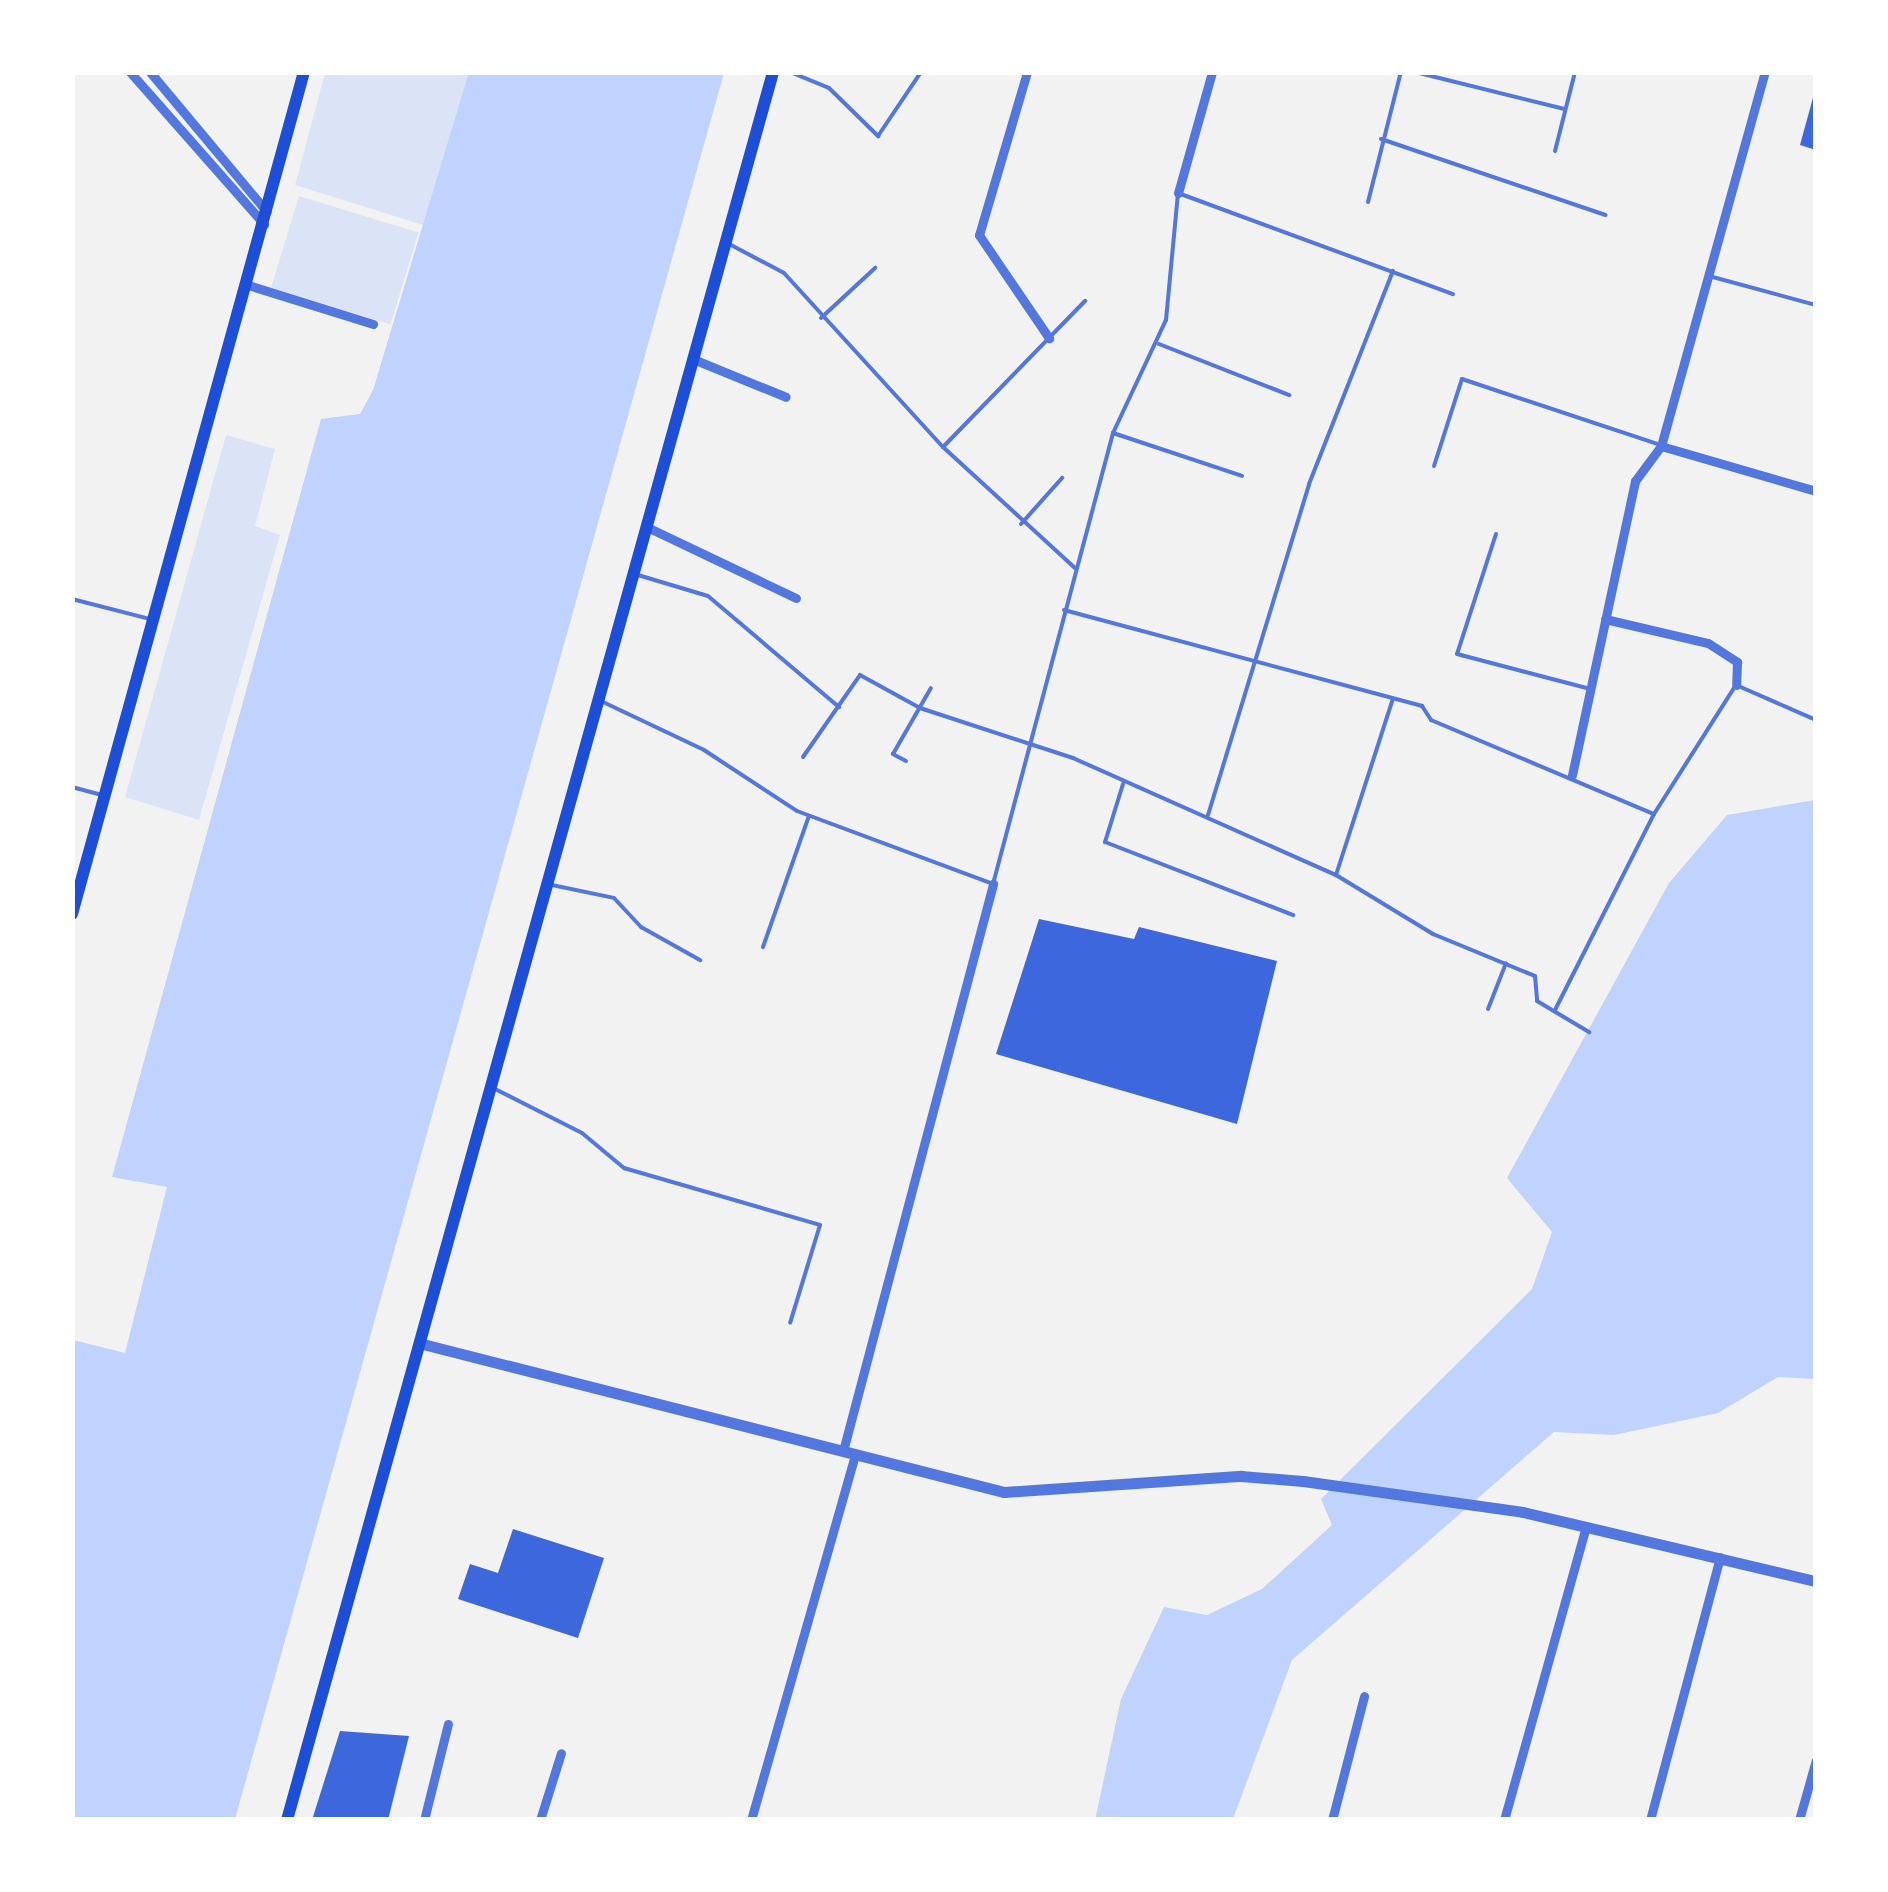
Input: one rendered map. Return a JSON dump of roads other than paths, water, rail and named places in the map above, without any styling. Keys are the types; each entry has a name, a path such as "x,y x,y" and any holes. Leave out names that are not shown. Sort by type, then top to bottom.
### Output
{"main road":[{"path":"72,914 304,72"},
{"path":"287,1820 773,72"}],"street":[{"path":"130,72 266,218"},
{"path":"150,72 266,218"},
{"path":"1027,72 978,235 1049,338"},
{"path":"1178,193 1212,72"},
{"path":"1572,775 1634,481 1662,446 1765,72"},
{"path":"248,285 373,324"},
{"path":"693,359 786,398"},
{"path":"1662,446 1816,491"},
{"path":"646,527 796,598"},
{"path":"1605,619 1674,636 1737,662 1736,685"},
{"path":"750,1820 994,884"},
{"path":"419,1344 1030,1494 1240,1476 1303,1481 1523,1512 1816,1581"},
{"path":"1504,1820 1586,1526"},
{"path":"1650,1820 1721,1556"},
{"path":"1332,1820 1364,1696"},
{"path":"424,1820 448,1724"},
{"path":"540,1820 560,1753"},
{"path":"1798,1820 1816,1760"}],"lane":[{"path":"790,72 829,88 878,136 921,72"},
{"path":"1368,202 1380,139 1401,72"},
{"path":"1415,72 1565,109"},
{"path":"1555,151 1575,72"},
{"path":"1380,139 1605,215"},
{"path":"598,700 808,816 994,884 1074,568 1114,433 1159,344 1178,193 1453,294"},
{"path":"726,243 784,274 820,318 943,447 1021,524 1074,568"},
{"path":"820,318 875,268"},
{"path":"1208,815 1309,484 1394,270"},
{"path":"1709,276 1816,305"},
{"path":"943,447 1085,302"},
{"path":"1159,344 1288,395"},
{"path":"1434,466 1462,379 1662,446"},
{"path":"1114,433 1242,476"},
{"path":"1021,524 1062,478"},
{"path":"1496,534 1457,654 1590,689"},
{"path":"634,574 708,596 839,706"},
{"path":"72,599 154,620"},
{"path":"1064,610 1392,700 1572,775 1654,814"},
{"path":"803,757 860,674 920,708 1028,748 1073,758 1123,784 1208,815 1336,875 1434,934 1534,976 1538,1001 1589,1032"},
{"path":"1555,1012 1654,814 1736,685 1816,720"},
{"path":"906,760 893,754 931,688"},
{"path":"1336,875 1392,700"},
{"path":"1123,784 1105,842 1293,916"},
{"path":"72,787 105,796"},
{"path":"764,947 808,816"},
{"path":"547,884 614,898 641,927 700,960"},
{"path":"1488,1009 1506,964"},
{"path":"490,1087 582,1133 624,1168 820,1225 790,1323"}],"water":[{"path":"469,72 724,73 235,1819 73,1819 73,1340 125,1353 167,1187 112,1177 321,419 360,414 373,390"},
{"path":"1815,800 1815,1379 1778,1377 1718,1413 1614,1435 1554,1432 1292,1660 1233,1819 1095,1820 1121,1699 1164,1607 1207,1615 1262,1589 1332,1525 1321,1499 1532,1289 1552,1232 1507,1178 1669,883 1727,815"}]}
